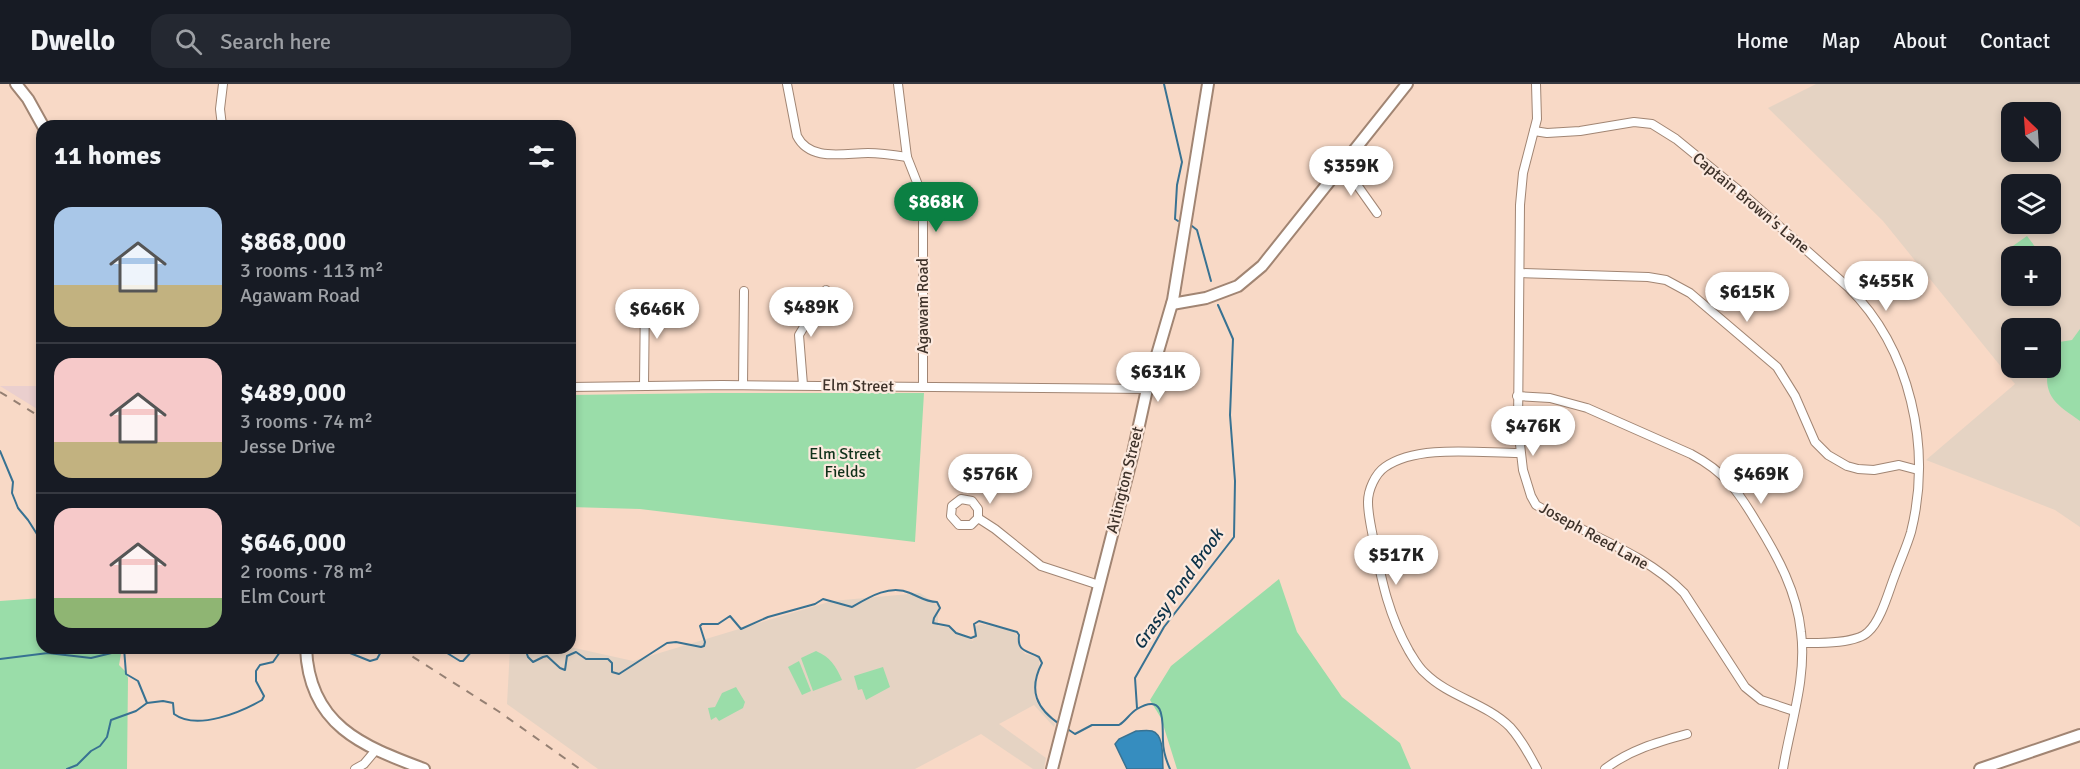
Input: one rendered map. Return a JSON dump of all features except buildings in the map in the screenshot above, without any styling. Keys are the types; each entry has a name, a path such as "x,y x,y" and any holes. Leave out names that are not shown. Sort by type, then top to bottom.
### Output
{"street":[{"path":"16,84 40,120"},
{"path":"221,120 220,109 223,84"},
{"path":"787,84 797,136 807,148 828,154 868,153 907,157"},
{"name":"Agawam Road","path":"898,84 907,157 920,190 923,205 923,387"},
{"name":"Arlington Street","path":"1052,769 1147,388 1172,304 1208,84"},
{"path":"1172,304 1206,298 1238,286 1273,254 1407,84"},
{"name":"Joseph Reed Lane","path":"1536,84 1537,108 1534,131 1523,174 1520,205 1517,396 1519,453 1528,487 1536,505 1625,550 1673,582 1684,593 1745,687 1761,700 1794,711"},
{"name":"Captain Brown's Lane","path":"1534,131 1547,133 1580,131 1634,122 1652,124 1676,139 1797,242 1863,302 1887,341 1909,392 1915,417 1919,481 1911,533 1881,612 1868,632 1854,639 1843,641 1802,643"},
{"path":"1339,169 1355,182 1377,213"},
{"path":"1520,273 1648,277 1666,280 1680,287 1725,322 1777,367 1795,396 1812,437 1828,455 1847,466 1858,469 1874,470 1899,465 1918,470"},
{"path":"803,385 799,335 826,290"},
{"path":"743,385 744,291"},
{"path":"644,385 645,295"},
{"name":"Elm Street","path":"576,387 803,385 1147,388"},
{"path":"1517,396 1550,398 1587,408 1691,454 1723,475 1749,509 1781,565 1798,611 1802,663 1783,769"},
{"path":"1519,453 1444,452 1407,455 1384,467 1377,474 1368,501 1386,597 1393,620 1418,666 1434,681 1498,717 1523,744 1537,769"},
{"path":"978,518 1002,534 1041,566 1099,585"},
{"path":"306,654 314,689 328,713 351,736 375,751 424,769"},
{"path":"1605,769 1627,754 1687,734"},
{"path":"1980,769 2080,735"},
{"path":"355,769 364,764 375,751"}],"shaded area":[{"path":"1816,84 2080,84 2080,527 2055,510 1926,460 2015,384 2010,378 2061,378 2061,318 2001,318 2001,367 1883,221 1768,108"},
{"path":"0,386 36,386 36,408"},
{"path":"920,593 938,605 938,626 948,627 973,641 976,626 981,624 1012,630 1017,635 1019,647 1025,654 1040,657 1035,698 1055,724 1054,727 1034,705 999,724 1046,758 1044,769 1033,769 981,734 915,769 598,769 507,704 510,654 576,654 576,648 633,661 832,601"}],"green space":[{"path":"2027,236 2034,246 2013,246"},
{"path":"2080,329 2080,421 2054,400 2050,394 2047,378 2061,378 2061,342 2072,340"},
{"name":"Elm Street Fields","path":"924,393 915,542 640,509 576,507 576,395"},
{"path":"1279,579 1297,632 1342,697 1400,743 1411,769 1177,769 1161,718 1150,700 1171,666"},
{"path":"36,598 36,654 121,654 119,665 128,678 127,769 0,769 0,601"},
{"path":"816,651 832,662 842,680 813,691 801,658"},
{"path":"799,661 811,691 802,695 788,667"},
{"path":"883,667 890,687 866,700 862,689 858,690 854,676"},
{"path":"736,687 745,702 743,708 719,721 716,717 711,720 708,708 715,707 722,693"}],"water":[{"path":"1136,731 1152,731 1159,737 1163,769 1127,769 1115,744 1119,739"}],"waterway":[{"name":"Grassy Pond Brook","path":"1164,84 1182,162 1177,185 1175,219 1178,221"},
{"name":"Grassy Pond Brook","path":"1192,226 1197,230 1211,281"},
{"name":"Grassy Pond Brook","path":"1137,708 1135,678 1164,627 1234,537 1235,481 1230,415 1233,339 1218,305"},
{"path":"0,451 13,482 12,493 18,508 36,533"},
{"path":"576,652 586,659 608,659 612,663 612,672 619,674 667,643 704,646 700,626 702,624 718,624 730,616 741,629 768,617 815,604 823,599 852,607 880,593 902,591 937,602 940,608 933,623 949,626 956,633 971,638 976,636 974,624 979,621 1017,632 1021,648 1039,657 1042,663 1035,690 1040,705 1052,719 1061,725"},
{"path":"0,659 40,654"},
{"path":"57,654 91,658 108,654"},
{"path":"124,654 126,674 138,681 147,703 163,701 173,703 174,714 194,721 219,718 243,710 262,700 264,696 256,681 256,671 260,665 273,662 279,654"},
{"path":"352,654 370,661 377,659 380,654"},
{"path":"449,654 460,661 463,661 469,654"},
{"path":"527,654 533,662 547,656 565,670 567,656 572,654"},
{"path":"67,769 77,765 91,751 100,746 107,737 111,720 136,711 147,703"},
{"name":"Grassy Pond Brook","path":"1066,728 1075,734 1092,725 1119,725 1137,709 1154,704 1161,712 1164,748 1170,769"}],"railway":[{"path":"0,392 36,414"},
{"path":"408,654 498,711 580,769"}]}
